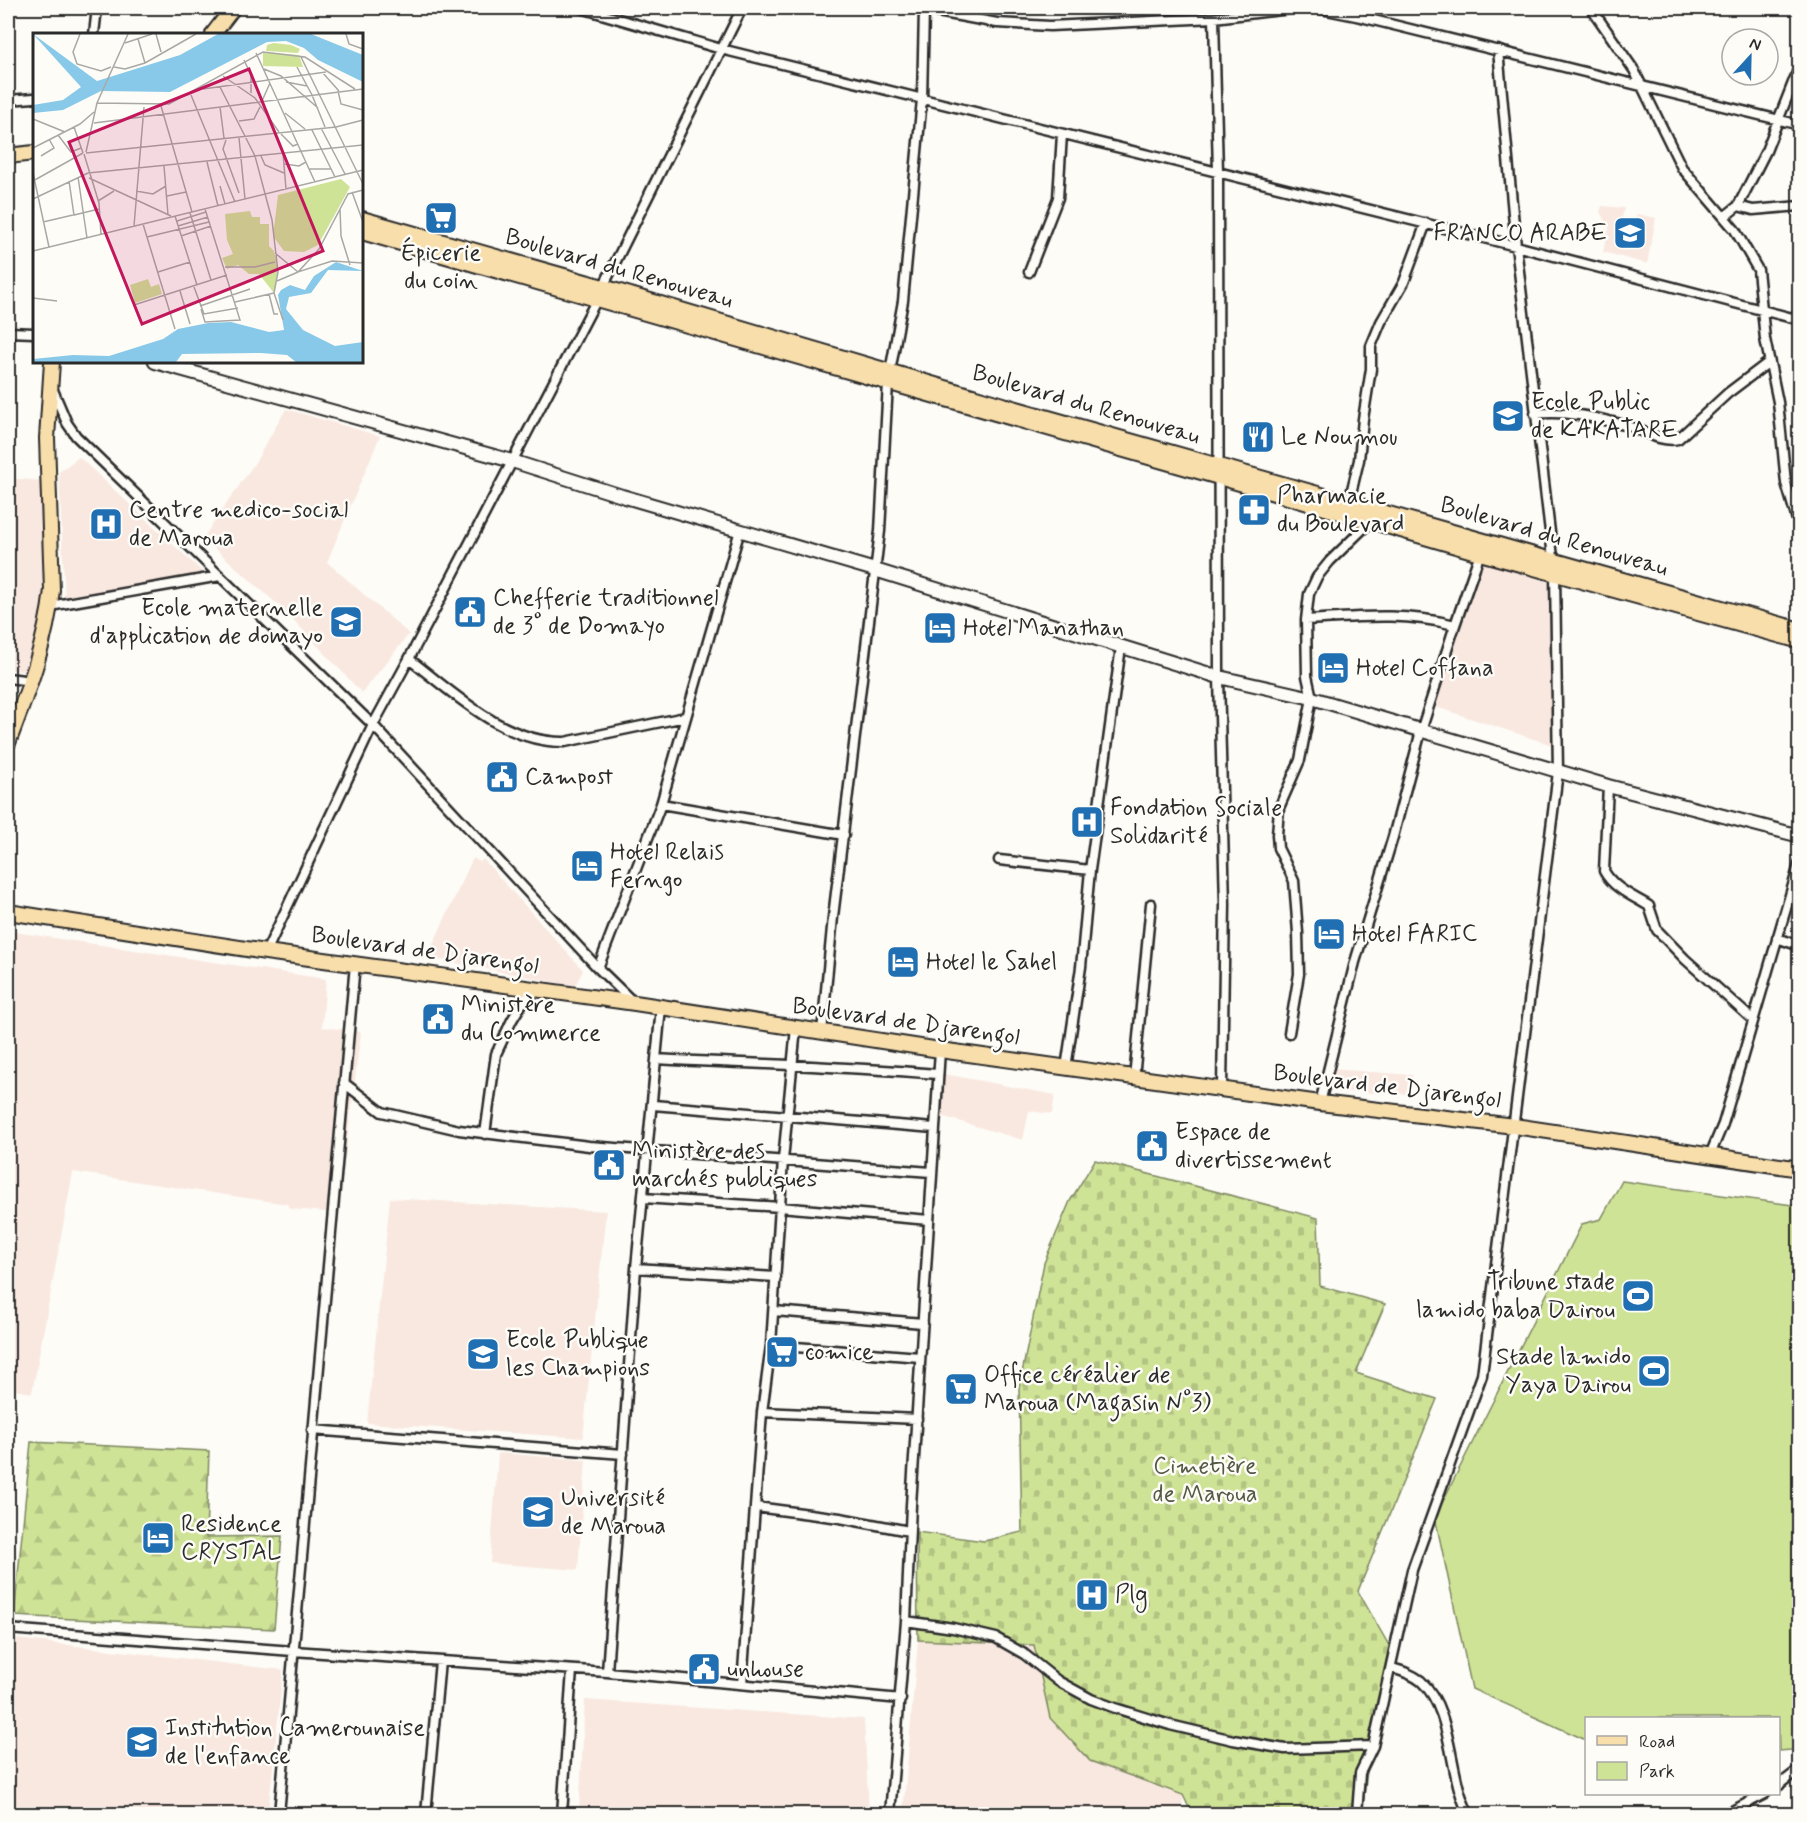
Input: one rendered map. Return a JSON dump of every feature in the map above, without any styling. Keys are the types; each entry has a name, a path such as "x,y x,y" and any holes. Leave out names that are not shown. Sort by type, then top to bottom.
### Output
{"main road":[{"path":"214,33 233,8"},
{"path":"8,156 33,153"},
{"name":"Boulevard du Renouveau","path":"363,219 600,293 889,377 1220,471 1349,502 1800,641"},
{"name":"Boulevard du Renouveau","path":"363,232 600,293"},
{"path":"8,743 32,681 50,606 47,438 52,363"},
{"path":"159,363 512,461 622,496 875,570 1219,677 1312,698 1558,772 1800,836"},
{"name":"Boulevard du Renouveau","path":"1220,471 1480,554 1554,567 1800,630"},
{"name":"Boulevard de Djarengol","path":"8,912 635,1003 940,1050 1320,1103 1514,1126 1800,1169"}],"street":[{"path":"94,33 97,8"},
{"path":"581,8 721,49 1516,246 1800,320"},
{"path":"266,951 373,724 600,293 742,8"},
{"path":"822,1032 833,917 880,531 889,377 903,301 922,99 920,9 997,23 1050,26 1214,18 1298,8"},
{"path":"1316,8 1800,124"},
{"path":"1591,8 1634,70 1682,168 1740,236 1758,270 1761,310 1778,402 1785,483 1800,530"},
{"path":"1214,18 1218,172 1219,677 1225,904 1222,1088"},
{"path":"1357,1815 1360,1773 1373,1746 1412,1570 1482,1375 1558,772 1554,567 1516,246 1498,50"},
{"path":"1724,217 1738,206 1766,152 1800,65"},
{"path":"8,100 33,98"},
{"path":"1029,272 1058,198 1062,134"},
{"path":"1738,206 1753,210 1800,206"},
{"path":"1349,502 1359,460 1362,419 1371,369 1371,346 1381,322 1404,282 1426,224"},
{"path":"8,332 33,333"},
{"path":"1535,414 1562,412 1628,426 1659,438 1674,440 1678,439 1728,393 1769,362"},
{"path":"49,381 67,423 76,436 373,724 598,968 635,1003"},
{"path":"1289,1033 1299,974 1298,933 1293,881 1278,849 1277,835 1280,808 1300,760 1312,698 1306,676 1306,620 1309,594 1317,578 1330,561 1371,521"},
{"path":"598,968 661,804 740,530"},
{"path":"1320,1103 1355,962 1422,731 1455,624 1480,554"},
{"path":"50,606 220,576"},
{"path":"1306,620 1400,616 1455,624"},
{"path":"1066,1068 1081,967 1090,870 1121,647"},
{"path":"409,659 498,724 548,742 565,742 686,717"},
{"path":"8,678 32,681"},
{"path":"1608,786 1604,871 1607,876 1620,889 1649,906 1657,930 1685,959 1753,1020"},
{"path":"661,804 844,836"},
{"path":"999,860 1090,870"},
{"path":"1710,1155 1723,1124 1800,861"},
{"path":"1134,1077 1151,904"},
{"path":"1777,938 1800,946"},
{"path":"279,1815 355,964"},
{"path":"485,1134 496,1054 531,988"},
{"path":"607,1672 636,1268 661,1007"},
{"path":"742,1684 762,1412 771,1345 783,1160 796,1028"},
{"path":"890,1815 901,1699 909,1531 940,1050"},
{"path":"656,1059 862,1067 937,1074"},
{"path":"344,1083 382,1112 438,1126 485,1134 558,1143 931,1172"},
{"path":"652,1105 934,1128"},
{"path":"643,1198 929,1220"},
{"path":"636,1268 776,1277"},
{"path":"774,1311 923,1323"},
{"path":"771,1345 921,1357"},
{"path":"762,1412 916,1419"},
{"path":"312,1431 623,1454"},
{"path":"756,1507 840,1518 909,1531"},
{"path":"906,1621 953,1628 996,1638 1024,1654 1058,1681 1091,1699 1170,1725 1233,1740 1285,1749 1373,1746"},
{"path":"8,1629 607,1672 901,1699"},
{"path":"426,1815 440,1661"},
{"path":"1392,1668 1410,1674 1422,1682 1431,1695 1445,1727 1466,1812"},
{"path":"562,1815 572,1670"},
{"path":"1780,1785 1800,1769"},
{"path":"1726,1815 1763,1795"}],"shaded area":[{"name":"FRANCO ARABE","path":"1602,206 1624,208 1622,218 1635,222 1637,214 1656,218 1647,264 1603,252 1609,228 1600,212"},
{"path":"286,409 380,436 327,562 409,634 362,693 285,611 203,538 256,461"},
{"name":"Centre medico-social de Maroua","path":"79,457 207,576 65,602 59,472"},
{"path":"8,478 45,481 44,594 29,672 8,669"},
{"path":"1481,557 1551,580 1552,745 1433,706"},
{"path":"473,858 480,862 483,859 583,970 575,986 435,959 428,955"},
{"path":"8,931 326,979 322,1027 361,1032 338,1213 291,1209 287,1204 73,1172 32,1393 8,1389"},
{"path":"1331,1069 1413,1075 1405,1094 1328,1091"},
{"path":"944,1074 1055,1095 1052,1114 1029,1111 1023,1140 941,1116"},
{"name":"Ecole Publique les Champions","path":"390,1198 606,1211 583,1438 367,1423"},
{"name":"Université de Maroua","path":"498,1453 586,1460 578,1570 490,1563"},
{"name":"Institution Camerounaise de l'enfance","path":"8,1638 283,1670 268,1814 8,1814"},
{"path":"918,1640 1034,1645 1050,1718 1090,1761 1183,1795 1182,1814 903,1814"},
{"path":"585,1700 864,1719 869,1814 579,1814"}],"green space":[{"name":"Cimetière de Maroua","path":"1095,1160 1318,1218 1320,1286 1385,1304 1356,1373 1437,1399 1358,1591 1391,1649 1370,1745 1362,1814 1192,1814 1183,1795 1090,1761 1050,1718 1034,1645 918,1640 917,1532 984,1541 1022,1532 1019,1388 1044,1263 1070,1201"},
{"name":"Stade lamido Yaya Dairou","path":"1622,1181 1799,1206 1800,1743 1791,1750 1780,1751 1780,1717 1585,1717 1585,1740 1472,1689 1435,1517 1582,1224 1601,1219"},
{"path":"31,1442 209,1451 206,1537 282,1536 274,1629 14,1616"}],"place":[{"name":"Épicerie du coin","path":"441,218"},
{"name":"FRANCO ARABE","path":"1630,233"},
{"name":"Ecole Public de KAKATARE","path":"1508,416"},
{"name":"Le Noumou","path":"1258,437"},
{"name":"Pharmacie du Boulevard","path":"1254,510"},
{"name":"Centre medico-social de Maroua","path":"106,524"},
{"name":"Chefferie traditionnel de 3° de Domayo","path":"470,612"},
{"name":"Ecole maternelle d'application de domayo","path":"346,622"},
{"name":"Hotel Manathan","path":"940,628"},
{"name":"Hotel Coffana","path":"1333,668"},
{"name":"Campost","path":"502,777"},
{"name":"Fondation Sociale Solidarité","path":"1087,822"},
{"name":"Hotel Relais Ferngo","path":"587,866"},
{"name":"Hotel FARIC","path":"1329,934"},
{"name":"Hotel le Sahel","path":"903,962"},
{"name":"Ministère du Commerce","path":"438,1019"},
{"name":"Espace de divertissement","path":"1152,1146"},
{"name":"Ministère des marchés publiques","path":"609,1165"},
{"name":"Tribune stade lamido baba Dairou","path":"1638,1296"},
{"name":"comice","path":"782,1352"},
{"name":"Ecole Publique les Champions","path":"483,1354"},
{"name":"Stade lamido Yaya Dairou","path":"1654,1371"},
{"name":"Office céréalier de Maroua (Magasin N°3)","path":"961,1389"},
{"name":"Université de Maroua","path":"538,1512"},
{"name":"Residence CRYSTAL","path":"158,1538"},
{"name":"Plg","path":"1092,1595"},
{"name":"unhouse","path":"704,1669"},
{"name":"Institution Camerounaise de l'enfance","path":"142,1742"}]}
